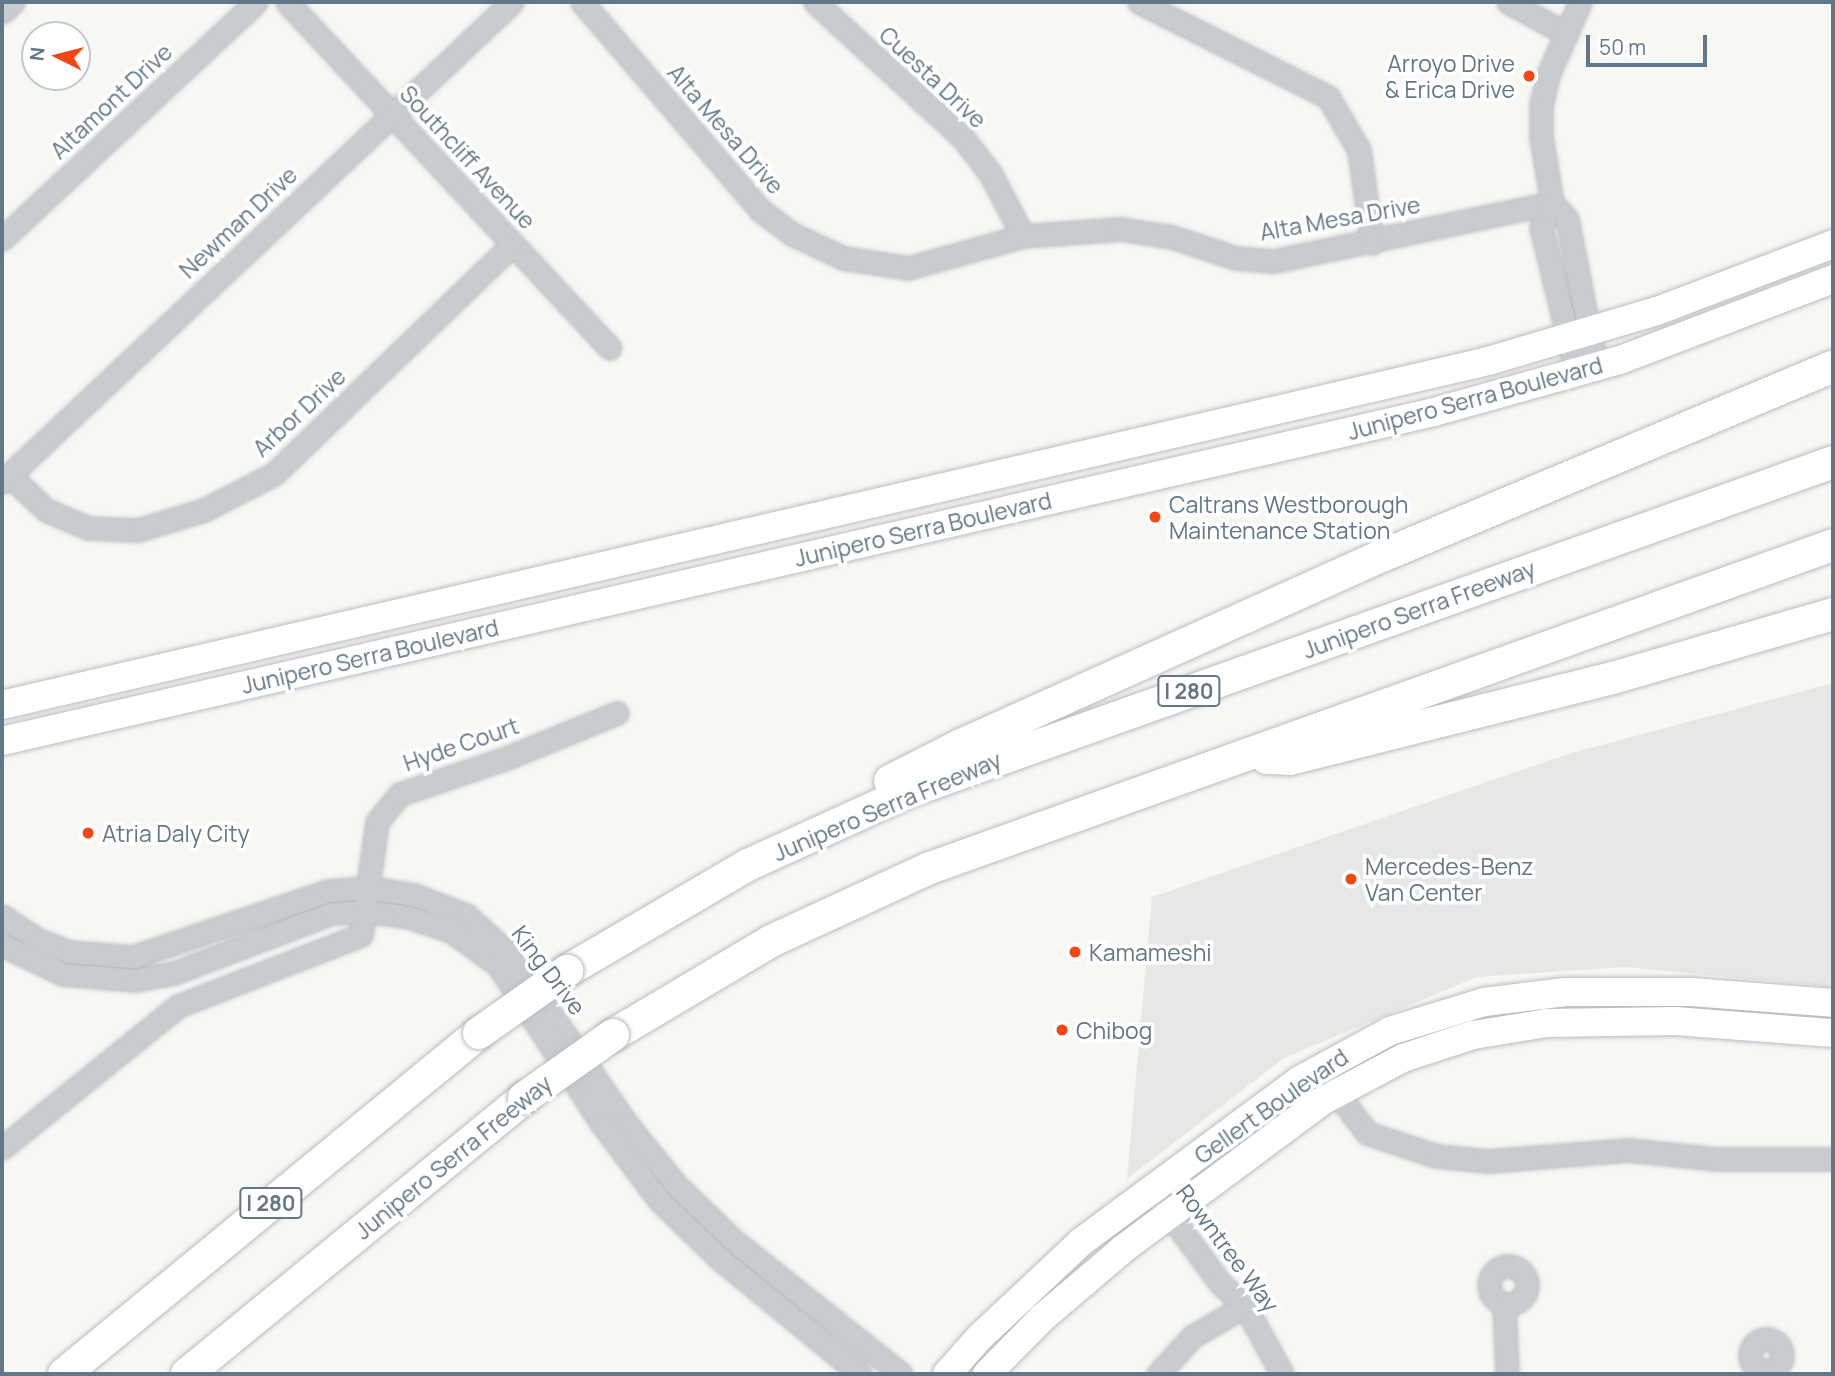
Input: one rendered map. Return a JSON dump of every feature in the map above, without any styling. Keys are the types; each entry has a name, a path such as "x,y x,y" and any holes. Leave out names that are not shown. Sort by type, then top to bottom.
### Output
{"highway":[{"path":"687,897 961,745 1382,556 1833,366"},
{"name":"Junipero Serra Freeway","path":"64,1374 480,1033 567,971 687,897 812,834 941,779 1833,461"},
{"name":"Junipero Serra Freeway","path":"187,1374 524,1098 613,1035 740,958 865,896 996,843 1833,545"},
{"path":"1234,757 1290,759 1624,676 1833,614"}],"main road":[{"name":"Junipero Serra Boulevard","path":"2,705 1354,393 1578,336 1721,289 1833,244"},
{"name":"Junipero Serra Boulevard","path":"2,741 1434,412 1586,371 1718,326 1833,279"},
{"path":"2,687 48,695"},
{"name":"Gellert Boulevard","path":"947,1374 1062,1258 1290,1087 1339,1056 1408,1024 1464,1007 1524,995 1618,991 1833,1003"},
{"name":"Gellert Boulevard","path":"987,1374 1080,1284 1169,1214 1336,1092 1437,1045 1527,1024 1650,1020 1833,1033"}],"street":[{"path":"2,12 13,2"},
{"name":"Altamont Drive","path":"2,239 256,2"},
{"name":"Southcliff Avenue","path":"287,2 610,348"},
{"name":"Newman Drive","path":"5,478 512,2"},
{"name":"Alta Mesa Drive","path":"582,2 760,210 792,234 843,258 908,268 1023,236 1121,229 1172,237 1236,258 1274,261 1372,243 1552,203"},
{"name":"Cuesta Drive","path":"815,2 962,137 990,173 1023,236"},
{"path":"1139,2 1166,9 1328,97 1359,150 1372,243"},
{"path":"1508,2 1567,34"},
{"path":"1586,2 1580,2 1548,75 1541,106 1552,203 1541,227 1578,336 1586,371"},
{"name":"Arbor Drive","path":"5,478 46,510 88,528 138,530 204,510 274,474 513,244"},
{"name":"Hyde Court","path":"366,911 377,822 400,794 504,759 617,713"},
{"name":"King Drive","path":"2,916 38,940 69,952 133,957 328,891 368,888 414,895 466,915 510,955 626,1123 676,1185 734,1241 901,1374"},
{"path":"2,1148 178,1006 333,950 361,935 366,911"},
{"name":"King Drive","path":"2,945 63,974 135,980 174,973 332,913 366,911 409,917 451,931 498,965 602,1124 659,1200 719,1258 860,1374"},
{"path":"1336,1092 1367,1133 1436,1156 1488,1161 1628,1150 1716,1159 1833,1159"},
{"name":"Rowntree Way","path":"1151,1191 1220,1283 1245,1306 1282,1374"},
{"path":"1504,1304 1507,1374"},
{"path":"1158,1374 1193,1336 1245,1306"}],"shaded area":[{"path":"1833,683 1833,987 1624,967 1477,977 1284,1058 1127,1179 1152,897 1568,754"}],"place":[{"name":"Arroyo Drive & Erica Drive","path":"1529,76"},
{"name":"Caltrans Westborough Maintenance Station","path":"1155,517"},
{"name":"Atria Daly City","path":"88,833"},
{"name":"Mercedes-Benz Van Center","path":"1351,879"},
{"name":"Kamameshi","path":"1075,952"},
{"name":"Chibog","path":"1062,1030"}]}
